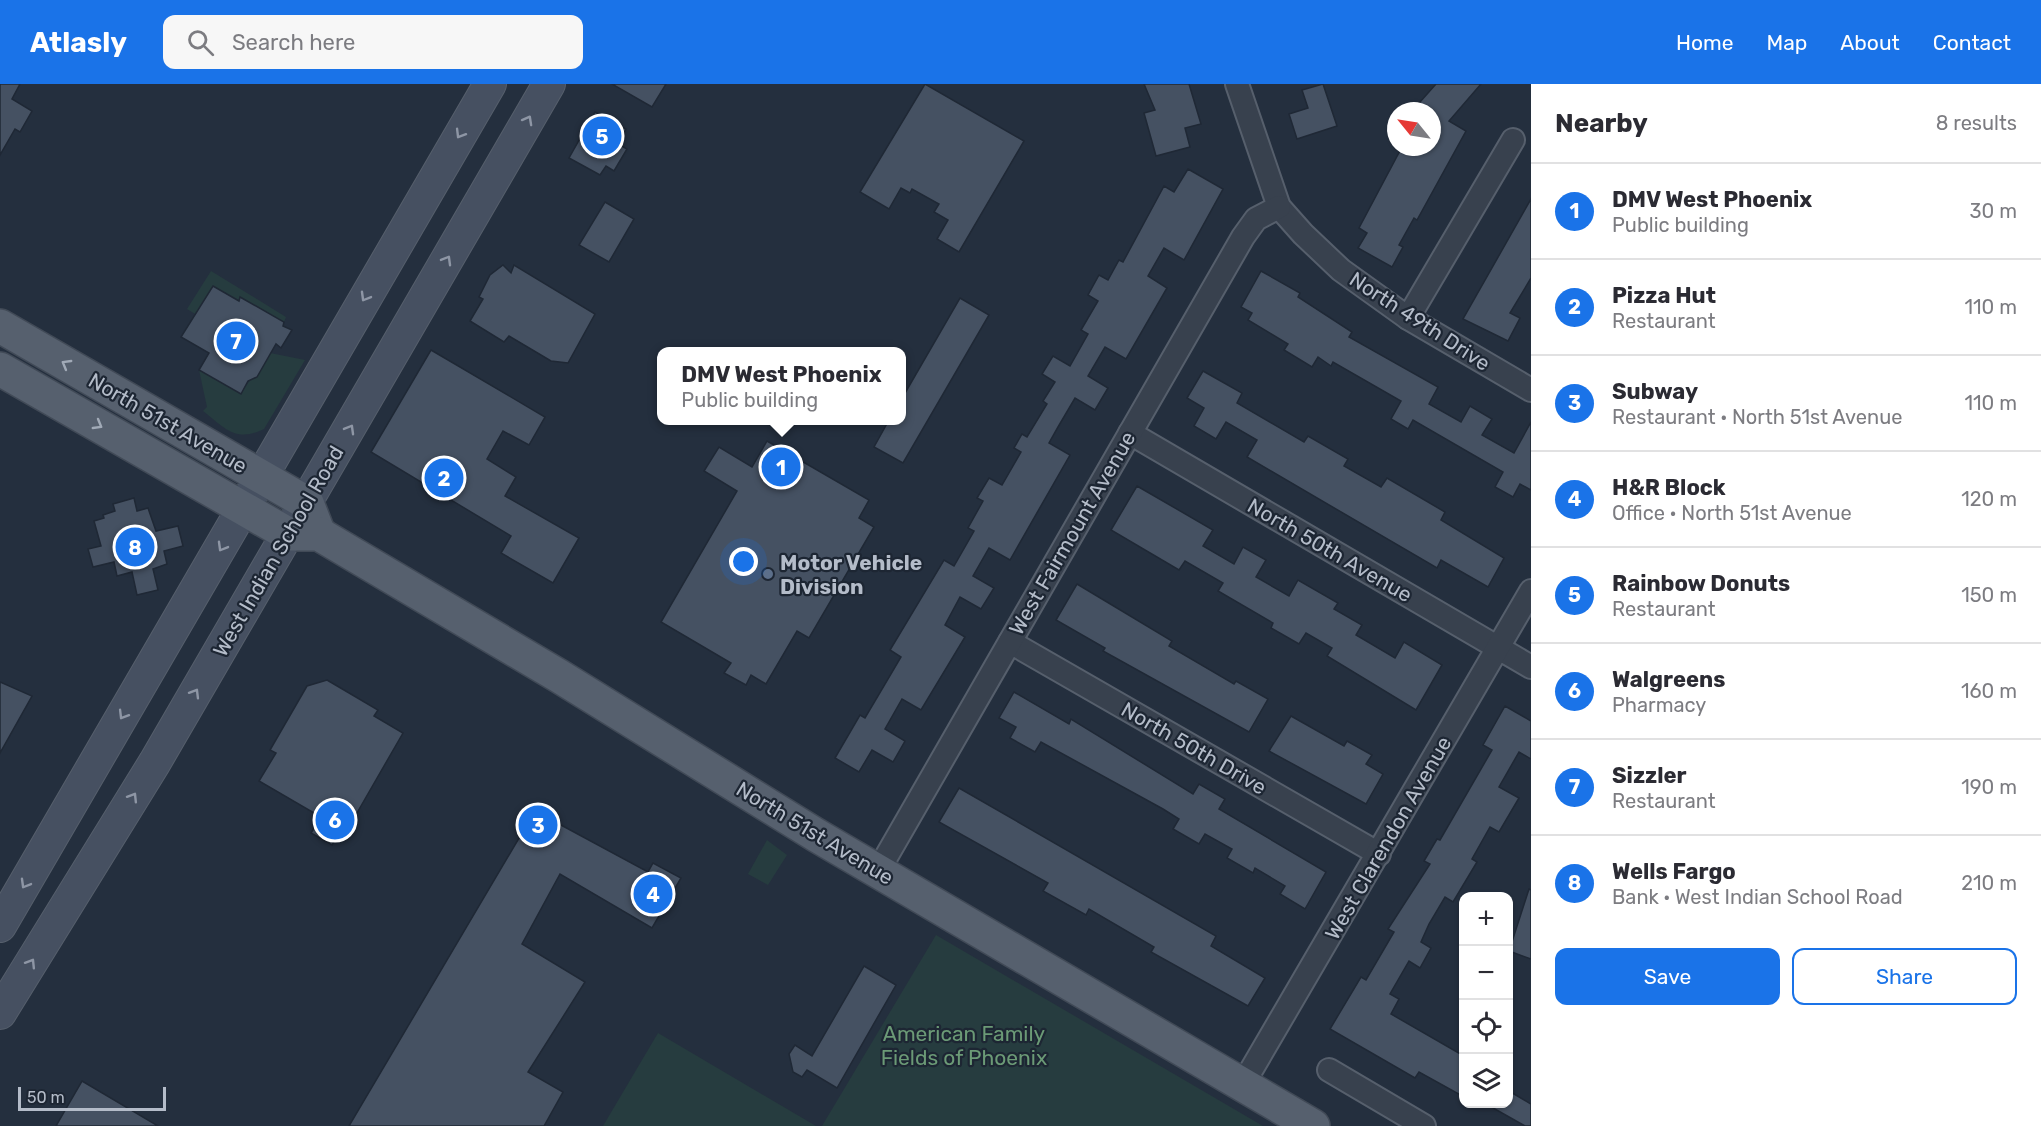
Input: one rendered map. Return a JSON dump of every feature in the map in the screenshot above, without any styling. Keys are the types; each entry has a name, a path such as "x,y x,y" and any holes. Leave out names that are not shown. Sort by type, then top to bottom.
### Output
{"main road":[{"path":"0,926 490,84"},
{"name":"West Indian School Road","path":"307,503 549,84"},
{"name":"North 51st Avenue","path":"0,326 307,503"},
{"name":"North 51st Avenue","path":"0,369 244,508 304,534 1313,1126"},
{"path":"304,534 307,503"},
{"name":"West Indian School Road","path":"0,1013 155,762 304,534"}],"street":[{"name":"North 49th Drive","path":"1238,84 1279,207 1341,270 1408,318 1531,390"},
{"path":"1408,318 1513,140"},
{"name":"West Fairmount Avenue","path":"878,871 1244,237 1256,219 1279,207"},
{"name":"North 50th Avenue","path":"1130,433 1531,667"},
{"name":"West Clarendon Avenue","path":"1243,1084 1531,591"},
{"name":"North 50th Drive","path":"1010,642 1378,854"},
{"path":"1329,1070 1424,1126"}],"green space":[{"path":"211,271 286,317 284,322 241,297 239,301 213,286 197,315 187,309"},
{"path":"270,353 305,360 264,429 245,434 231,432 203,411 207,407 199,370 240,394"},
{"path":"767,840 787,855 768,885 748,874"},
{"name":"American Family Fields of Phoenix","path":"936,935 1263,1126 822,1126"},
{"path":"658,1033 816,1126 603,1126"}],"building":[{"path":"0,84 20,84 12,99 32,111 20,132 15,129 0,155"},
{"path":"612,84 666,84 652,107"},
{"path":"925,84 1024,141 959,252 937,239 948,220 934,212 939,204 912,189 910,193 901,188 889,209 860,192"},
{"path":"1144,84 1189,84 1201,124 1185,128 1190,147 1156,156 1144,113 1155,110"},
{"path":"1323,84 1337,126 1297,139 1289,114 1308,108 1302,90"},
{"path":"1436,84 1481,84 1449,121 1466,131 1417,220 1414,218 1399,245 1403,247 1392,267 1358,248 1367,233 1359,228 1397,156 1441,156 1441,102 1420,102"},
{"path":"595,112 626,129 618,144 627,149 614,171 606,166 600,175 569,158"},
{"path":"1188,169 1223,189 1184,260 1164,248 1148,276 1167,288 1126,359 1105,347 1088,376 1108,388 1095,410 1075,398 1058,427 1049,443 1070,455 1010,560 989,548 973,576 994,588 981,609 960,597 945,625 965,637 921,710 902,699 885,729 905,741 893,762 872,750 859,772 835,758 860,715 865,718 901,657 890,650 944,560 954,566 974,531 968,528 983,501 977,498 989,478 1002,485 1021,452 1014,448 1022,434 1027,437 1047,404 1043,401 1055,382 1042,374 1053,356 1070,366 1088,334 1081,330 1098,301 1088,295 1099,275 1108,280 1119,260 1123,262 1164,186 1174,192"},
{"path":"1531,199 1531,278 1510,313 1520,318 1508,341 1463,319"},
{"path":"605,202 634,219 609,262 579,245"},
{"path":"503,265 511,273 514,265 595,314 568,363 551,361 509,336 504,342 470,321 483,299 479,297 490,275"},
{"path":"1261,271 1300,293 1298,297 1352,332 1349,337 1438,387 1429,404 1461,422 1470,406 1492,419 1482,435 1514,453 1531,422 1531,490 1520,484 1513,497 1495,487 1503,472 1413,420 1408,429 1391,419 1401,401 1333,362 1331,366 1318,357 1312,367 1284,350 1288,344 1248,320 1252,313 1241,307"},
{"path":"213,286 239,301 240,297 284,322 283,326 292,330 281,348 276,344 257,377 248,381 241,394 199,370 209,353 181,337"},
{"path":"960,298 989,315 903,463 874,447 886,425 906,425 906,391"},
{"path":"431,350 545,417 529,445 503,431 487,459 516,477 505,496 579,538 553,583 501,553 511,536 371,452"},
{"path":"1203,371 1242,393 1237,403 1304,442 1308,436 1348,459 1344,466 1381,487 1387,478 1445,512 1441,520 1504,558 1488,587 1441,560 1437,568 1247,457 1257,440 1226,422 1216,439 1194,426 1204,408 1187,398"},
{"name":"Motor Vehicle Division","path":"767,441 869,500 859,518 874,527 809,638 797,631 766,684 751,675 746,685 724,673 731,663 661,622 737,491 704,471 719,447 752,467"},
{"path":"1137,486 1213,530 1203,546 1234,564 1243,547 1266,560 1256,577 1289,596 1298,580 1338,603 1334,609 1362,625 1356,635 1395,658 1404,642 1442,665 1416,710 1327,656 1332,648 1306,633 1299,644 1271,628 1273,623 1218,591 1223,583 1185,561 1179,570 1111,530"},
{"path":"134,498 137,511 148,508 156,531 178,526 183,546 164,551 167,564 153,569 158,590 137,595 132,572 117,576 114,562 93,567 88,549 101,546 94,521 115,511 113,504"},
{"path":"1077,584 1172,641 1169,646 1234,684 1236,681 1268,699 1249,732 1103,651 1105,648 1056,620"},
{"path":"327,680 378,710 374,716 403,733 346,832 342,829 332,845 311,833 321,817 259,781 276,753 270,750 307,686"},
{"path":"0,682 32,696 0,753"},
{"path":"1014,692 1069,724 1071,719 1193,794 1199,784 1225,799 1219,809 1326,872 1305,909 1280,894 1285,886 1255,868 1253,873 1227,858 1232,849 1205,834 1199,844 1173,829 1179,819 1163,809 1041,742 1035,752 1010,738 1016,727 999,718"},
{"path":"1505,706 1531,721 1531,759 1519,752 1499,787 1519,798 1499,832 1490,827 1472,859 1477,862 1453,902 1445,897 1429,924 1421,942 1431,948 1420,968 1409,961 1390,994 1399,999 1391,1014 1459,1053 1459,1094 1419,1072 1415,1078 1330,1029 1361,977 1366,980 1394,932 1388,929 1430,864 1424,861 1437,839 1440,840 1492,750 1483,745"},
{"path":"1291,716 1344,746 1347,741 1372,755 1366,764 1383,774 1366,804 1269,751"},
{"path":"959,788 1216,936 1211,946 1265,978 1248,1006 1151,952 1154,947 1089,909 1086,915 1043,891 1048,883 939,822"},
{"path":"535,811 648,872 653,863 681,878 652,928 560,874 522,944 585,982 528,1072 563,1092 544,1126 349,1126"},
{"path":"1529,889 1531,890 1531,959 1513,952 1513,939"},
{"path":"864,966 896,985 837,1088 807,1070 802,1077 793,1072 789,1054 795,1045 812,1056"},
{"path":"82,1081 158,1126 56,1126"},
{"path":"1513,1093 1531,1104 1531,1126 1525,1126 1493,1108 1513,1108"}],"place":[{"name":"Rainbow Donuts","path":"602,136"},
{"name":"Sizzler","path":"236,341"},
{"name":"DMV West Phoenix","path":"781,467"},
{"name":"Pizza Hut","path":"444,478"},
{"name":"Wells Fargo","path":"135,547"},
{"name":"Motor Vehicle Division","path":"768,574"},
{"name":"Walgreens","path":"335,820"},
{"name":"Subway","path":"538,825"},
{"name":"H&R Block","path":"653,894"}]}
